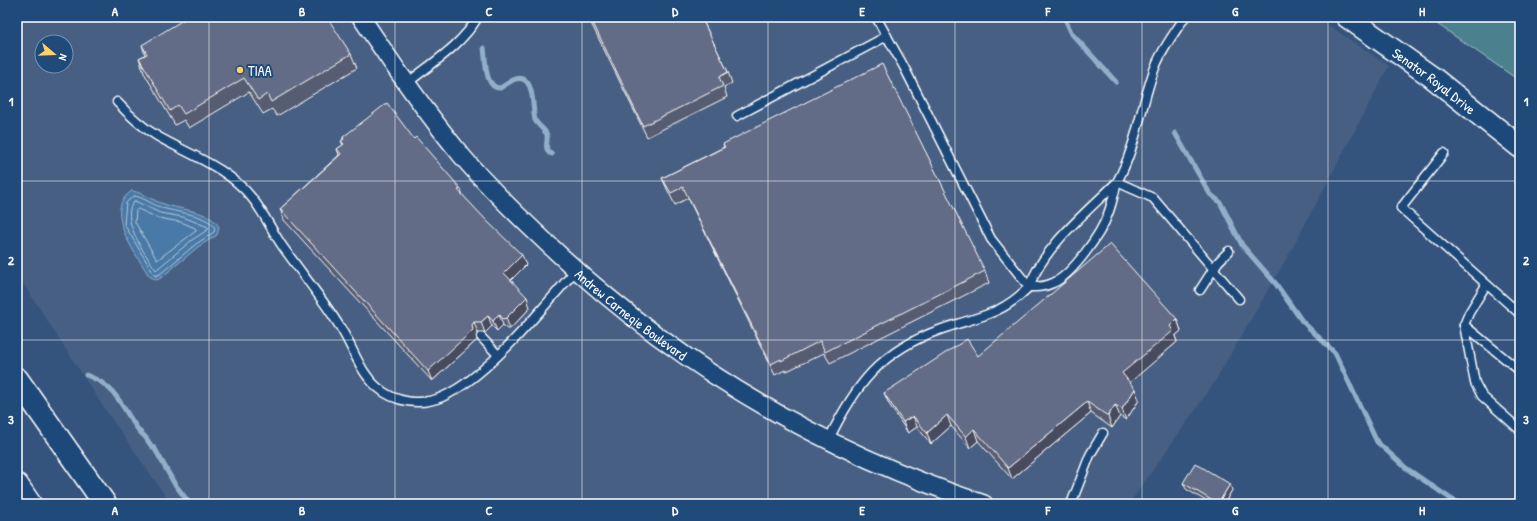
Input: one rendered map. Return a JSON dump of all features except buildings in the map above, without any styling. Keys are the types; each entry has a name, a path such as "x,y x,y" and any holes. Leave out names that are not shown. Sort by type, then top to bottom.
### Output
{"highway":[{"path":"17,379 105,504"},
{"path":"17,485 30,504"}],"street":[{"name":"Andrew Carnegie Boulevard","path":"361,17 406,84 432,118 483,179 539,236 576,270 655,336 690,360 780,416 828,441 903,475 984,504"},
{"name":"Senator Royal Drive","path":"1347,17 1432,77 1520,147"}],"lane":[{"path":"406,84 455,46 466,35 478,17"},
{"path":"876,17 991,239 1029,286 1040,287 1055,282 1073,266 1102,226 1108,215 1117,182 1131,149 1157,64 1185,17"},
{"path":"737,116 887,36"},
{"path":"117,102 144,128 212,164 240,185 251,197 284,249 342,328 368,378 384,392 409,402 428,401 440,398 462,386 498,355 576,270"},
{"path":"1444,153 1400,208 1520,314"},
{"path":"1117,182 1153,198 1239,299"},
{"path":"828,441 856,389 877,366 897,351 928,334 1002,309 1029,286 1044,258 1072,227 1117,182"},
{"path":"1200,290 1218,262 1229,251"},
{"path":"1486,285 1469,313 1464,325 1475,383 1482,396 1520,430"},
{"path":"1464,325 1520,371"},
{"path":"481,337 498,355"},
{"path":"1071,504 1090,455 1104,433"}],"shaded area":[{"name":"TIAA","path":"17,17 1316,17 1389,66 1292,249 1212,386 1129,504 171,504 104,408 17,274"}],"green space":[{"path":"1427,17 1520,17 1520,112 1517,79"}],"water":[{"path":"132,191 141,193 160,203 194,211 209,217 215,221 219,227 217,235 198,247 162,277 157,280 149,276 130,245 124,233 121,221 120,209 123,199"}],"waterway":[{"path":"1064,17 1072,34 1116,82"},
{"path":"484,48 488,78 495,87 500,88 513,80 520,78 526,81 532,92 535,120 546,133 547,149 549,153 552,154"},
{"path":"1175,133 1210,194 1220,202 1242,245 1276,284 1302,321 1335,353 1377,442 1406,468 1451,499 1461,504"},
{"path":"86,375 105,385 117,397 138,429 155,449 174,483 190,504"}],"place":[{"name":"TIAA","path":"240,70"}]}
